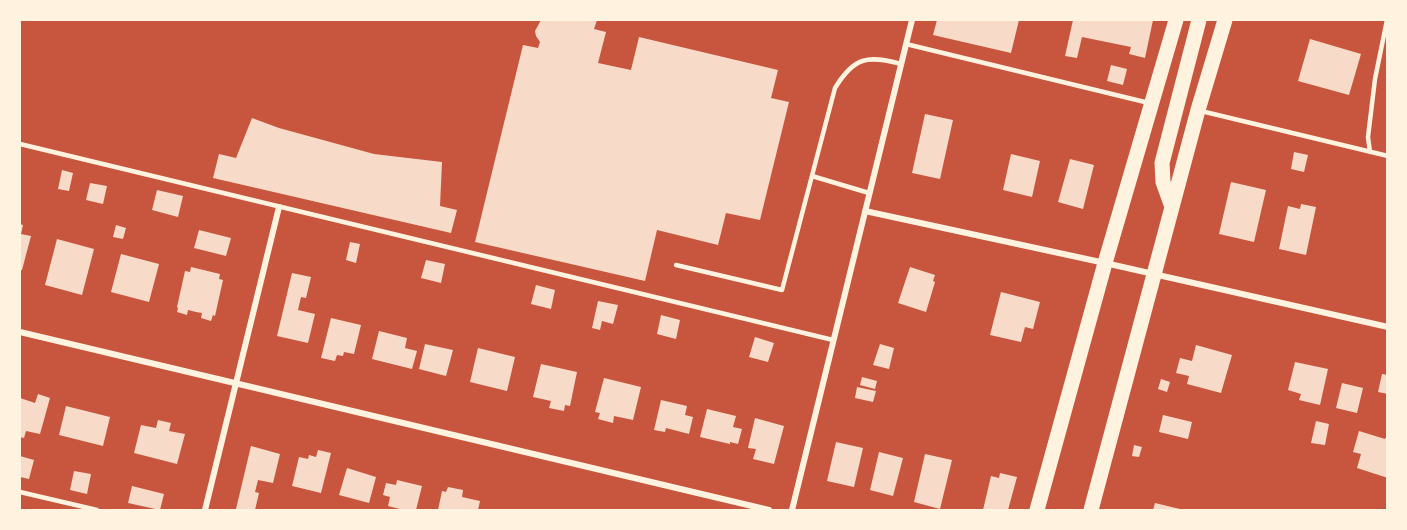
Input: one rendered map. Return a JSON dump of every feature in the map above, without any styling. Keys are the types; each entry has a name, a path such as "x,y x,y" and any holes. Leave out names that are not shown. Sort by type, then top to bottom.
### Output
{"main road":[{"path":"1037,510 1105,263 1176,20"},
{"path":"1172,207 1163,182 1162,163 1199,20"},
{"path":"1091,510 1198,110 1225,20"}],"street":[{"path":"792,510 912,20"},
{"path":"205,510 279,207"},
{"path":"865,211 1388,327"},
{"path":"20,332 769,510"}],"lane":[{"path":"1370,152 1368,137 1370,114 1387,20"},
{"path":"906,44 1152,103"},
{"path":"676,265 782,290 835,88 851,67 865,59 880,58 901,64"},
{"path":"1198,110 1388,156"},
{"path":"20,144 833,340"},
{"path":"812,176 869,193"},
{"path":"20,492 97,510"}],"building":[{"path":"541,20 597,20 594,29 606,32 598,63 631,70 639,37 778,70 771,98 789,102 760,220 726,213 718,245 657,230 645,281 475,242 523,45 538,48 540,42 535,31"},
{"path":"937,20 1019,20 1011,53 933,35"},
{"path":"1073,20 1153,20 1145,58 1129,54 1131,47 1082,37 1077,58 1065,56"},
{"path":"1310,39 1361,54 1349,95 1298,81"},
{"path":"1111,65 1127,69 1123,85 1107,81"},
{"path":"925,114 953,120 940,179 912,173"},
{"path":"252,118 279,128 374,154 442,162 440,206 457,210 451,233 213,178 219,154 236,158"},
{"path":"1294,152 1308,155 1304,172 1291,169"},
{"path":"1011,154 1040,161 1032,197 1003,190"},
{"path":"1070,159 1094,165 1083,209 1058,202"},
{"path":"62,170 73,173 69,191 58,189"},
{"path":"1231,182 1266,190 1254,242 1219,234"},
{"path":"90,183 107,186 103,204 86,200"},
{"path":"157,190 183,196 178,217 152,210"},
{"path":"1301,204 1316,207 1306,255 1279,249 1288,206 1300,209"},
{"path":"20,224 23,225 21,234 31,236 22,270 20,270"},
{"path":"116,225 126,228 123,239 113,237"},
{"path":"199,230 231,238 226,256 194,248"},
{"path":"57,239 94,249 82,295 45,285"},
{"path":"350,242 360,244 356,263 346,260"},
{"path":"121,254 159,264 149,302 111,292"},
{"path":"426,260 445,264 441,283 421,278"},
{"path":"191,267 220,274 219,279 223,280 215,316 213,315 211,321 201,318 202,313 188,310 187,315 177,312 185,271 190,272"},
{"path":"910,267 935,275 926,312 898,303"},
{"path":"292,273 311,277 306,298 301,297 298,310 315,314 308,343 277,336"},
{"path":"536,285 555,290 551,309 531,304"},
{"path":"1001,292 1040,302 1033,329 1025,327 1021,342 990,335"},
{"path":"598,301 618,305 613,324 602,321 600,330 592,328"},
{"path":"661,315 680,320 676,339 657,334"},
{"path":"331,318 361,325 354,354 344,352 343,356 337,355 335,361 321,358"},
{"path":"379,331 407,338 405,348 417,351 412,369 372,359"},
{"path":"755,337 774,343 768,362 749,357"},
{"path":"425,344 453,350 446,376 419,369"},
{"path":"880,344 894,348 889,369 873,365"},
{"path":"1196,345 1232,355 1221,393 1187,384 1189,376 1176,373 1180,358 1192,361"},
{"path":"478,348 515,357 507,391 470,382"},
{"path":"1295,362 1328,369 1320,405 1299,400 1301,394 1288,390"},
{"path":"541,364 577,372 570,406 565,405 564,411 549,408 551,401 533,397"},
{"path":"1382,374 1388,375 1388,394 1378,392"},
{"path":"862,377 877,381 875,389 860,385"},
{"path":"604,378 641,387 633,420 614,416 613,423 598,419 600,413 595,412"},
{"path":"1161,379 1170,382 1167,392 1158,389"},
{"path":"1342,383 1363,388 1357,413 1336,408"},
{"path":"857,387 876,391 873,402 855,398"},
{"path":"38,394 50,398 40,434 26,431 24,438 20,437 20,398 35,403"},
{"path":"661,400 687,406 685,415 693,417 689,434 666,428 665,432 654,430"},
{"path":"66,406 110,417 103,446 59,435"},
{"path":"707,409 736,416 733,427 742,429 738,444 700,437"},
{"path":"1163,415 1192,422 1188,439 1159,432"},
{"path":"755,418 784,426 774,464 753,459 756,449 748,448"},
{"path":"158,420 171,423 169,431 185,434 177,464 134,453 141,425 156,428"},
{"path":"1316,421 1329,424 1325,445 1311,443"},
{"path":"1359,431 1385,439 1388,433 1388,478 1357,468 1361,454 1353,452"},
{"path":"836,442 863,448 854,487 827,481"},
{"path":"1134,445 1142,447 1139,457 1132,456"},
{"path":"251,446 280,454 273,483 258,480 255,492 259,493 255,510 236,509"},
{"path":"318,450 331,453 321,493 292,486 299,457 308,459 309,455 316,457"},
{"path":"879,452 903,458 893,496 870,490"},
{"path":"925,454 952,460 940,509 914,502"},
{"path":"20,456 34,460 29,479 20,477"},
{"path":"347,468 376,477 369,503 339,495"},
{"path":"74,471 91,474 87,494 70,490"},
{"path":"1000,473 1017,477 1008,510 983,510 991,476 999,478"},
{"path":"397,480 422,486 416,510 388,506 390,497 383,495 386,483 396,485"},
{"path":"132,486 164,494 160,510 128,503"},
{"path":"448,487 463,490 462,497 480,501 478,510 438,510 442,491 446,492"},
{"path":"1155,503 1184,510 1153,510"}]}
